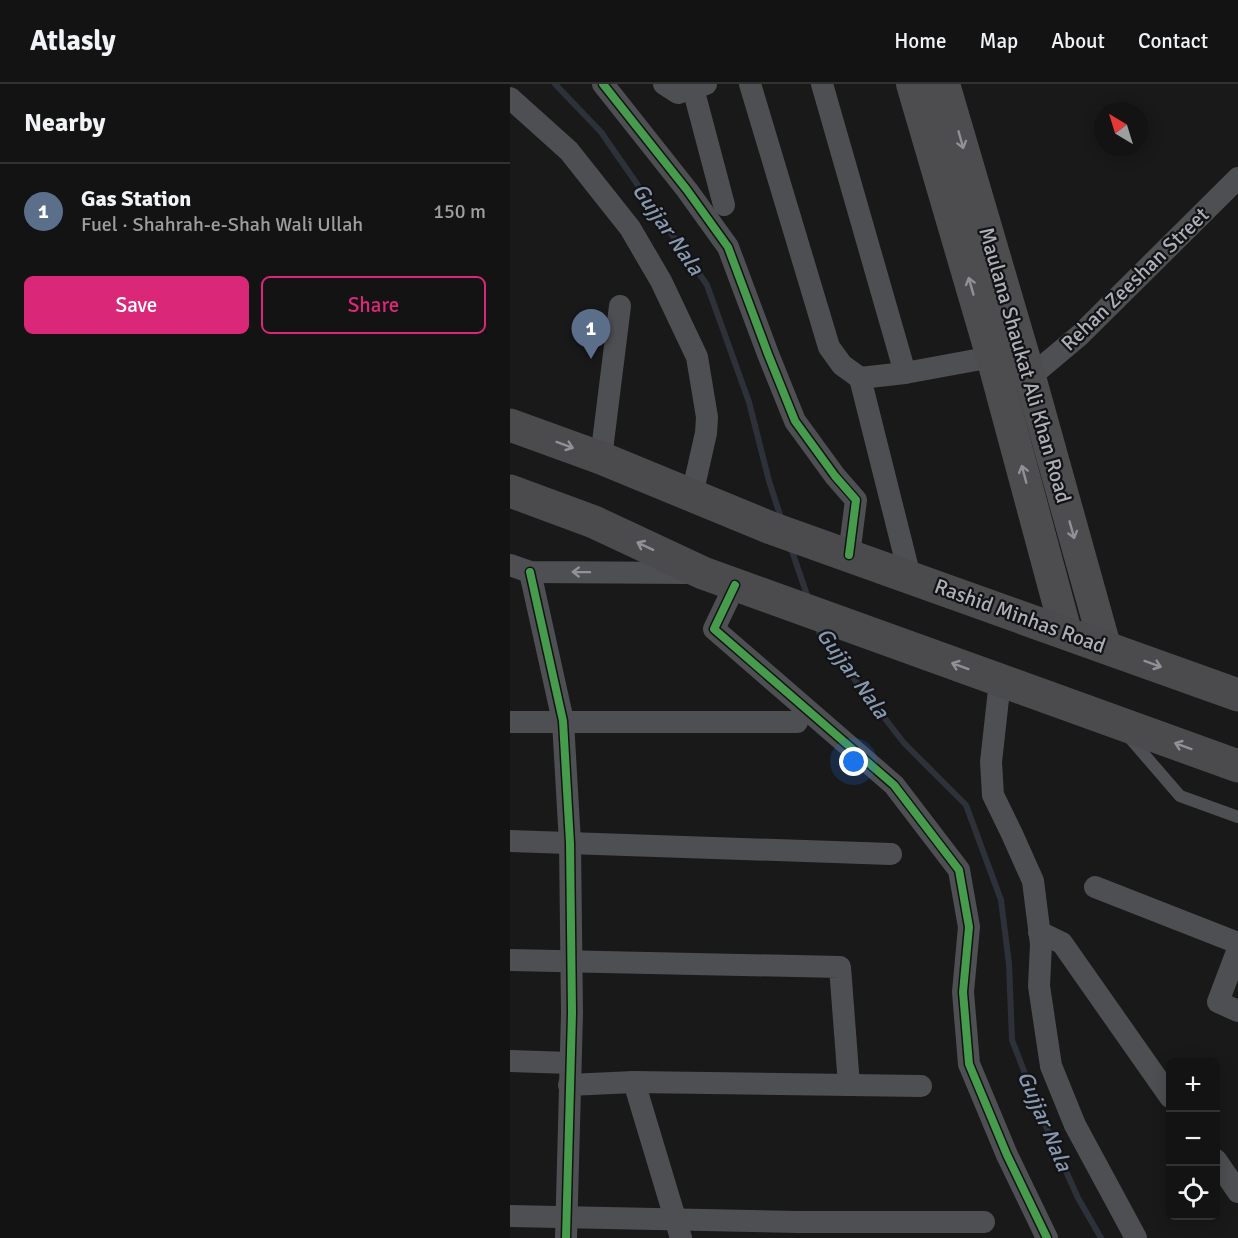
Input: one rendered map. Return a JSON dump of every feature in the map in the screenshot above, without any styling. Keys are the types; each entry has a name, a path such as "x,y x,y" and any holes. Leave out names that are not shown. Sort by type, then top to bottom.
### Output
{"main road":[{"name":"Maulana Shaukat Ali Khan Road","path":"912,84 992,357 1066,632"},
{"name":"Maulana Shaukat Ali Khan Road","path":"944,84 1030,377 1104,646"},
{"name":"Rashid Minhas Road","path":"510,425 601,458 771,528 1238,695"},
{"path":"510,491 594,522 703,573 1238,766"}],"street":[{"path":"603,84 687,190 728,247 795,421 835,476 856,500 849,555"},
{"path":"664,84 678,93 700,86 724,205"},
{"path":"750,84 829,346 842,365 860,378 910,577"},
{"path":"822,84 905,373"},
{"path":"510,98 569,150 630,228 660,281 697,357 707,417 706,434 692,495"},
{"name":"Rehan Zeeshan Street","path":"1030,377 1080,335 1238,178"},
{"path":"601,458 620,306"},
{"path":"860,378 905,373 992,357"},
{"path":"566,1228 572,961 570,843 563,721 520,568 703,573"},
{"path":"735,585 714,629 894,785 959,870 969,927 963,992 969,1064 1007,1155 1047,1238"},
{"path":"1000,681 991,762 993,795 1033,881 1041,944 1039,986 1051,1066 1076,1125 1136,1238"},
{"path":"510,722 797,722"},
{"path":"510,841 891,854"},
{"path":"1095,887 1238,943"},
{"path":"1039,932 1062,943 1166,1090"},
{"path":"1238,949 1218,1002 1238,1011"},
{"path":"510,960 840,968 849,1085"},
{"path":"510,1061 570,1063"},
{"path":"569,1085 634,1082 921,1086"},
{"path":"634,1082 678,1229"},
{"path":"1219,1166 1238,1192"},
{"path":"510,1216 566,1228 801,1230 984,1222"}],"lane":[{"path":"1116,722 1180,795 1238,817"}],"waterway":[{"name":"Gujjar Nala","path":"555,84 601,132 707,285 749,402 769,481 782,521"},
{"name":"Gujjar Nala","path":"791,548 808,598"},
{"name":"Gujjar Nala","path":"817,625 820,635 904,743 966,805 1001,900 1009,964 1012,1040 1041,1115 1078,1198 1101,1238"}],"cycle path":[{"path":"603,84 687,190 728,247 795,421 835,476 856,500 849,555"},
{"path":"530,572 563,721 570,843 572,1013 566,1238"},
{"path":"735,585 714,629 894,785 959,870 969,927 963,992 969,1064 1007,1155 1047,1238"}],"place":[{"name":"Gas Station","path":"591,359"}]}
